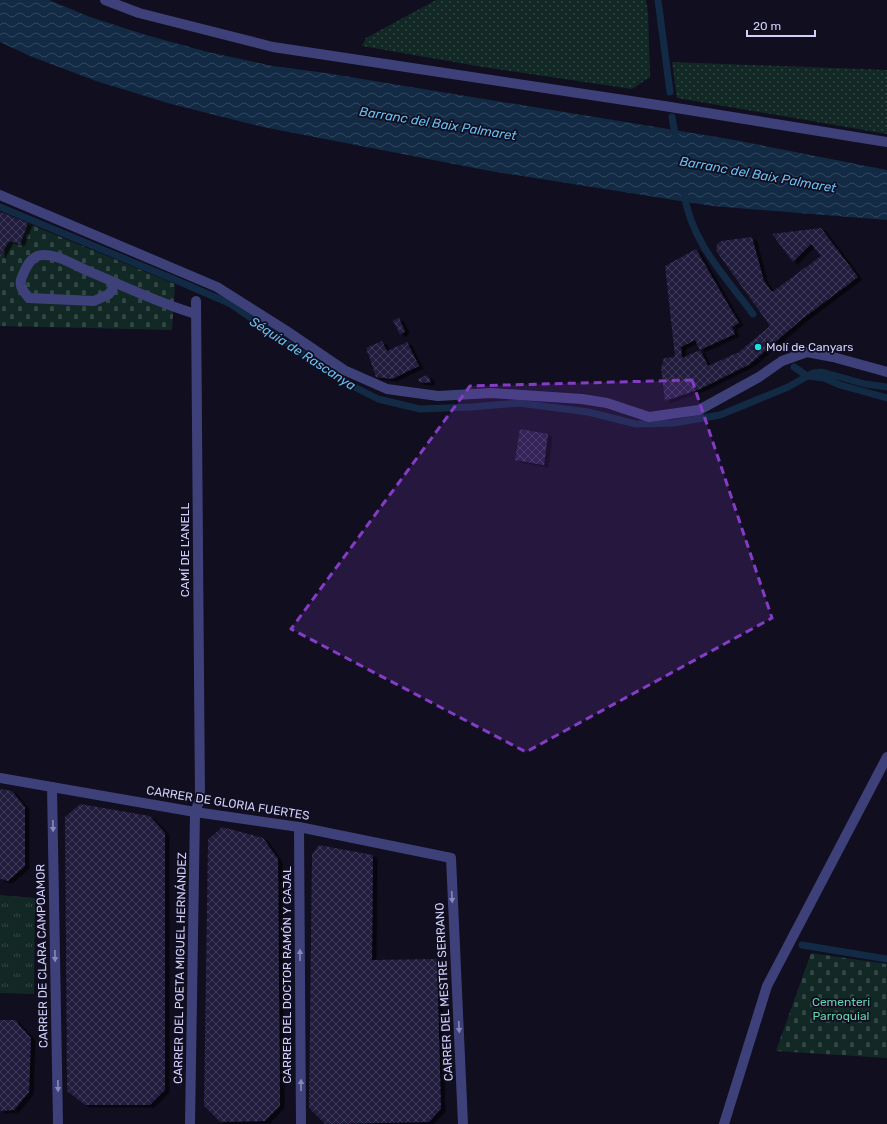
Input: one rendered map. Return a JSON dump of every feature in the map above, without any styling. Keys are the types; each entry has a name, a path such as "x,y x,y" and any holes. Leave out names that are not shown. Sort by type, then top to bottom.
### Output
{"street":[{"path":"105,0 139,13 273,47 664,106 887,142"},
{"path":"0,195 217,287 285,330 344,370 387,389 438,396 491,393 582,399 607,403 649,417 699,410 759,377 782,361 807,352 833,357 887,372"},
{"path":"111,281 113,285 109,294 94,301 30,298 22,290 20,282 26,266 35,257 44,255 58,258 171,307 196,314"},
{"name":"CAMÍ DE L'ANELL","path":"195,812 200,799 196,301"},
{"path":"724,1124 767,986 887,757"},
{"name":"CARRER DE GLORIA FUERTES","path":"0,778 195,812 299,827 450,858"},
{"name":"CARRER DE CLARA CAMPOAMOR","path":"52,787 58,1124"},
{"name":"CARRER DEL POETA MIGUEL HERNÁNDEZ","path":"190,1124 195,812"},
{"name":"CARRER DEL DOCTOR RAMÓN Y CAJAL","path":"299,827 301,1124"},
{"name":"CARRER DEL MESTRE SERRANO","path":"450,858 463,1124"}],"highlighted area":[{"path":"692,380 772,618 526,752 291,629 470,386"}],"green space":[{"path":"436,0 646,0 648,13 650,77 632,89 483,67 362,46 366,38"},
{"path":"672,62 887,70 887,134 677,98"},
{"path":"0,212 175,284 172,330 0,326"},
{"path":"0,895 35,898 34,994 0,993"},
{"name":"Cementeri Parroquial","path":"811,953 887,964 887,1058 776,1051"}],"water":[{"name":"Barranc del Baix Palmaret","path":"0,0 49,0 90,17 146,35 208,52 273,66 326,73 729,139 887,170 887,220 712,206 490,171 263,127 171,104 96,81 30,56 0,42"}],"building":[{"path":"0,212 28,223 20,244 9,241 0,257"},
{"path":"821,228 858,277 802,319 750,364 700,389 665,401 661,368 664,358 675,357 665,266 696,249 739,323 732,327 735,334 700,350 708,366 739,352 770,326 717,252 716,247 721,241 752,237 764,281 772,292 821,256 811,244 793,262 772,234","holes":["695,340 700,350 682,358 681,347"]},
{"path":"399,318 405,331 400,335 393,320"},
{"path":"382,341 387,351 407,342 419,366 392,379 376,377 366,348"},
{"path":"427,375 431,381 429,383 419,382 418,379"},
{"path":"520,429 548,434 544,465 515,460"},
{"path":"0,789 12,791 25,807 25,866 8,881 0,879"},
{"path":"80,804 150,816 165,833 165,1090 150,1105 85,1105 67,1091 65,817"},
{"path":"222,827 263,838 278,859 280,1106 265,1121 220,1122 204,1106 208,840"},
{"path":"319,845 373,855 372,960 437,959 441,1109 429,1122 325,1124 309,1108 312,854"},
{"path":"0,1020 15,1020 31,1038 29,1092 14,1110 0,1111"}],"waterway":[{"path":"658,0 670,92"},
{"path":"672,117 676,140"},
{"path":"684,193 688,211 702,243 721,272 753,314"},
{"name":"Séquia de Rascanya","path":"0,207 231,304 341,380 378,399 420,409 519,403 588,412 636,424 674,423 720,415 788,387 813,373 822,372 865,384 887,387"},
{"path":"794,367 807,376 824,378 840,385 887,398"},
{"path":"802,945 887,959"}],"place":[{"name":"Molí de Canyars","path":"758,347"}]}
